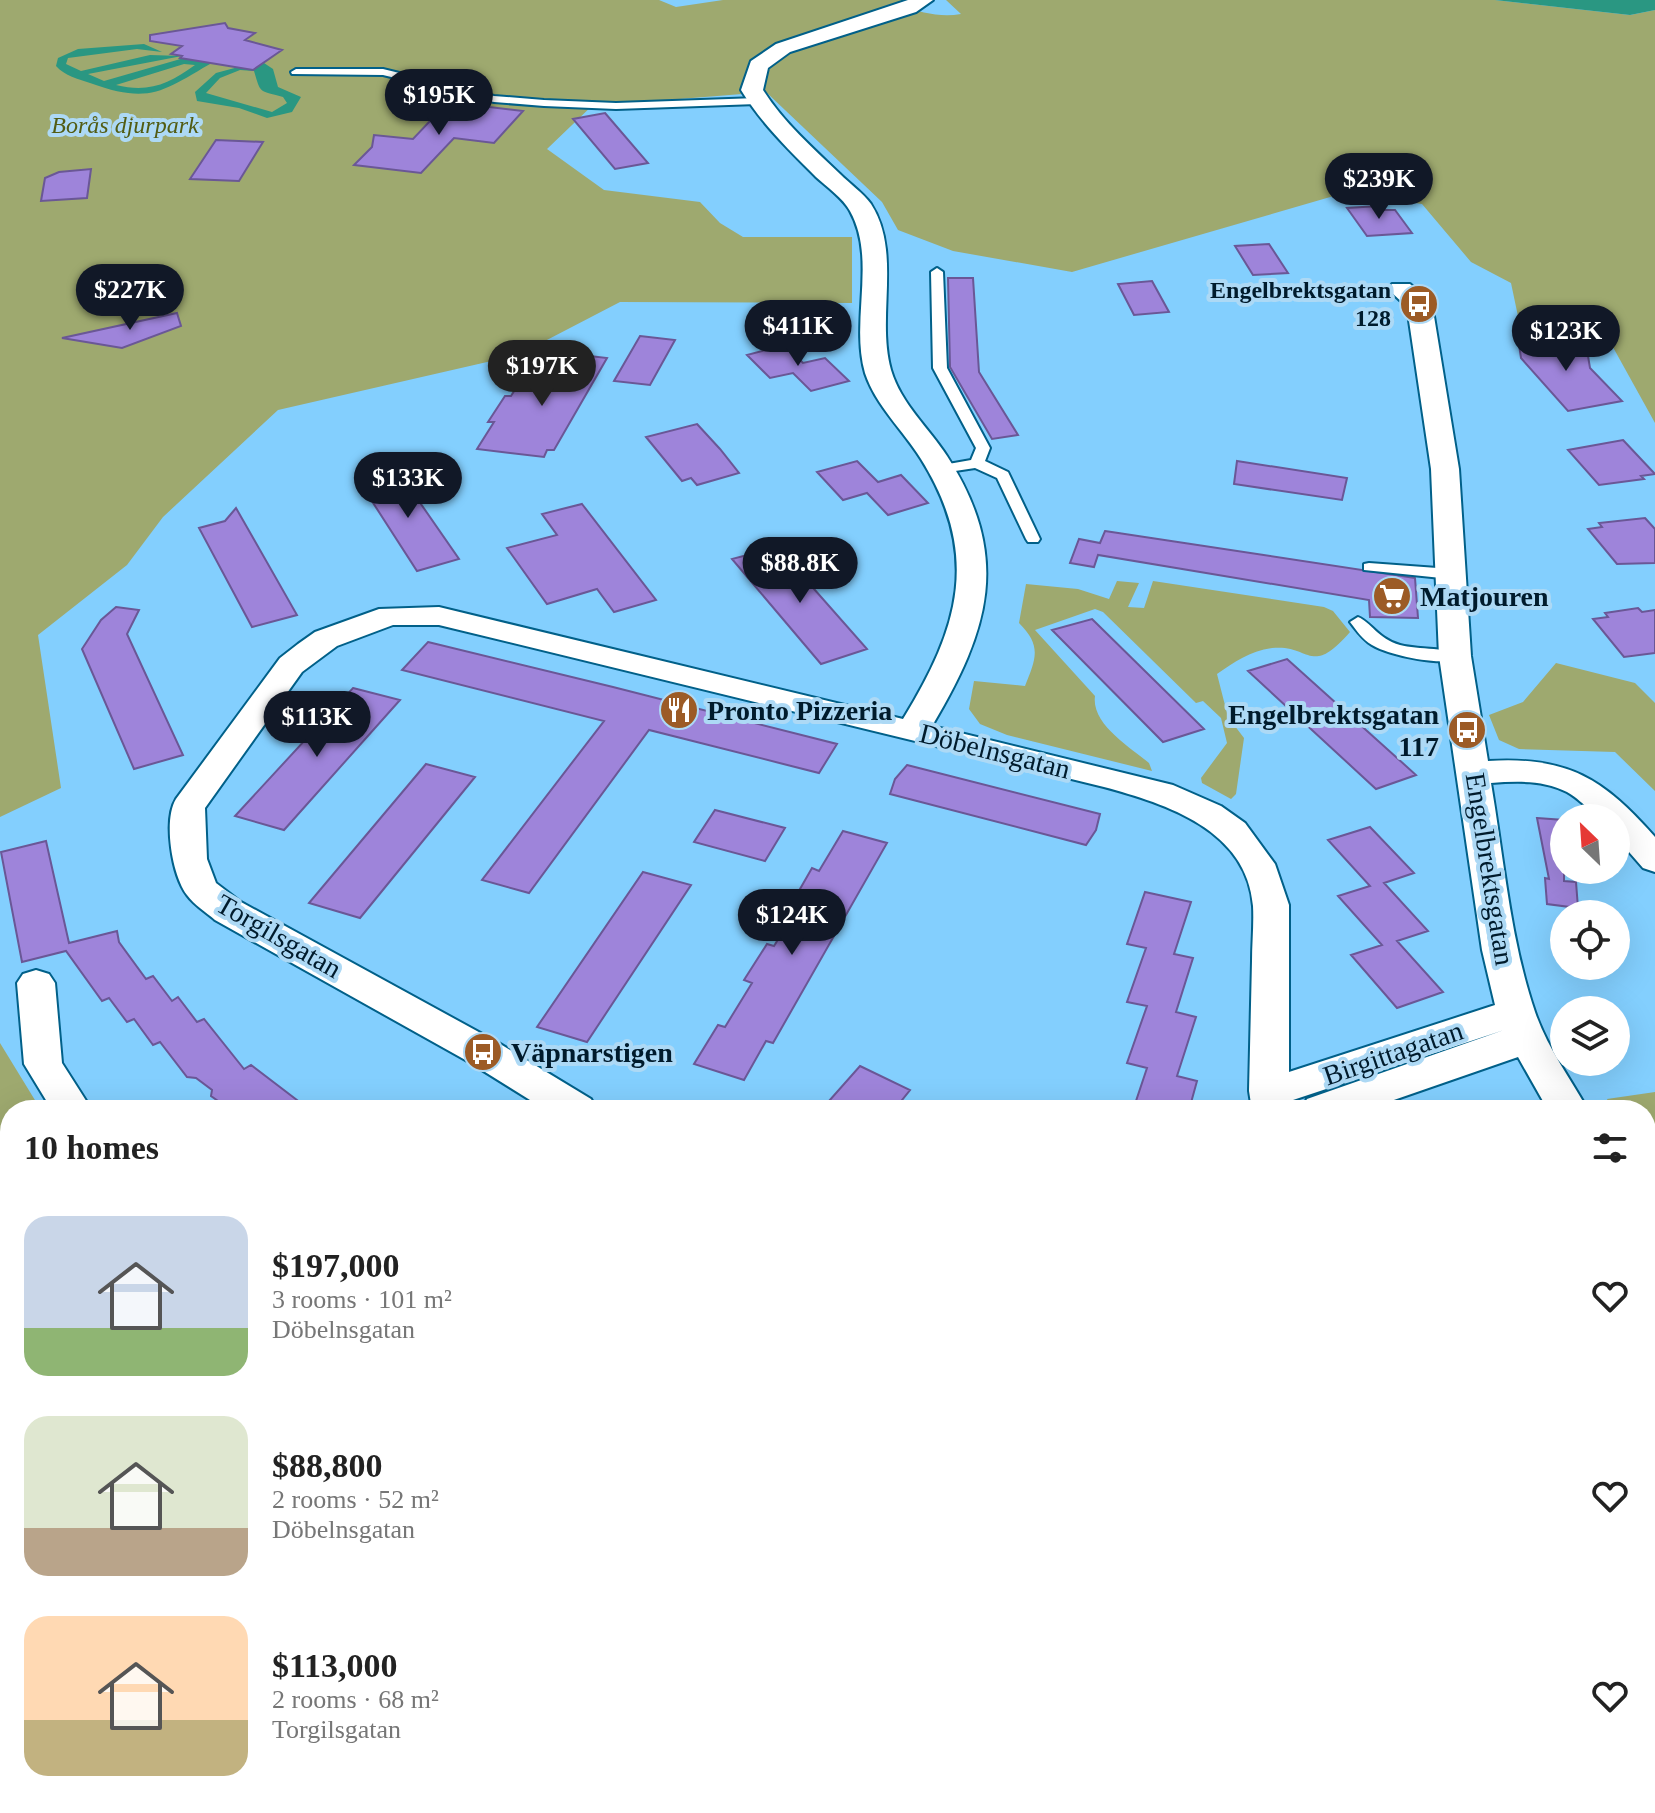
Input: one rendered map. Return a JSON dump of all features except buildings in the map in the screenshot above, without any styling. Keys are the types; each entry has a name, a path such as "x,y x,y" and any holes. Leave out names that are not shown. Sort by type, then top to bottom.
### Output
{"street":[{"path":"913,730 965,634 976,585 976,557 968,521 942,469 878,371 873,237 868,218 860,206 770,119 752,90 758,65 783,48 909,8 923,0"},
{"name":"Engelbrektsgatan","path":"1401,289 1419,304 1445,469 1455,656 1474,773 1481,845 1500,950 1521,1026 1562,1100"},
{"name":"Döbelnsgatan","path":"326,639 390,616 439,616 913,730 1179,800 1206,812 1240,837 1266,876 1271,905 1270,1100"},
{"name":"Torgilsgatan","path":"326,639 291,665 188,807 189,859 201,889 228,911 497,1059 561,1100"},
{"path":"1474,773 1518,769 1549,771 1577,781 1605,802 1655,860"},
{"path":"36,983 43,1064 66,1100"},
{"name":"Birgittagatan","path":"1270,1100 1315,1080 1521,1026"},
{"name":"Birgittagatan","path":"1345,1100 1521,1026"}],"lane":[{"path":"296,72 383,72 494,99 544,103 616,106 757,101"},
{"path":"937,272 940,368 979,437 983,448 977,463"},
{"path":"942,469 977,463 1003,475 1033,539"},
{"path":"1369,567 1451,574"},
{"path":"1358,622 1372,640 1384,645 1414,653 1455,656"}],"green space":[{"name":"Borås djurpark","path":"0,0 659,0 676,7 723,0 910,0 901,6 946,15 961,14 946,0 1495,0 1630,15 1655,10 1655,423 1609,340 1519,321 1511,283 1471,262 1422,204 1344,193 1072,272 953,251 898,230 882,202 766,92 642,102 596,102 547,149 604,190 700,202 720,223 743,237 852,237 852,303 620,302 518,355 278,410 163,517 127,565 38,635 61,788 0,817"},
{"path":"1117,581 1139,583 1128,607 1144,608 1153,581 1324,607 1333,611 1350,632 1337,646 1318,656 1285,648 1264,649 1249,654 1217,674 1228,717 1244,738 1236,794 1231,799 1202,783 1201,778 1227,743 1221,718 1203,701 1196,703 1103,612 1095,609 1035,630 1095,696 1095,706 1105,725 1149,763 1152,771 1007,735 980,724 969,709 974,681 1025,686 1035,653 1031,639 1019,623 1026,584 1078,589 1109,599"},
{"path":"1556,663 1635,683 1655,703 1655,791 1615,752 1519,749 1499,740 1489,715 1523,702"},
{"path":"0,1043 35,1100 0,1100"},
{"path":"1655,1092 1655,1100 1607,1099"}],"shaded area":[{"path":"1495,0 1655,0 1655,10 1630,15"},
{"path":"144,44 162,52 137,49 68,58 66,64 81,71 150,55 182,56 88,74 104,81 184,58 215,61 156,92 128,93 76,78 56,66 58,58 78,49","holes":["184,64 195,65 158,85 139,88 116,85"]},
{"path":"261,61 273,69 278,87 301,97 292,112 267,118 239,108 197,101 195,92 216,73","holes":["240,70 254,71 262,90 283,97 287,103 272,112 206,93 220,78"]}],"place":[{"name":"Engelbrektsgatan 128","path":"1419,304"},
{"name":"Matjouren","path":"1392,596"},
{"name":"Pronto Pizzeria","path":"679,710"},
{"name":"Engelbrektsgatan 117","path":"1467,730"},
{"name":"Väpnarstigen","path":"483,1052"}]}
